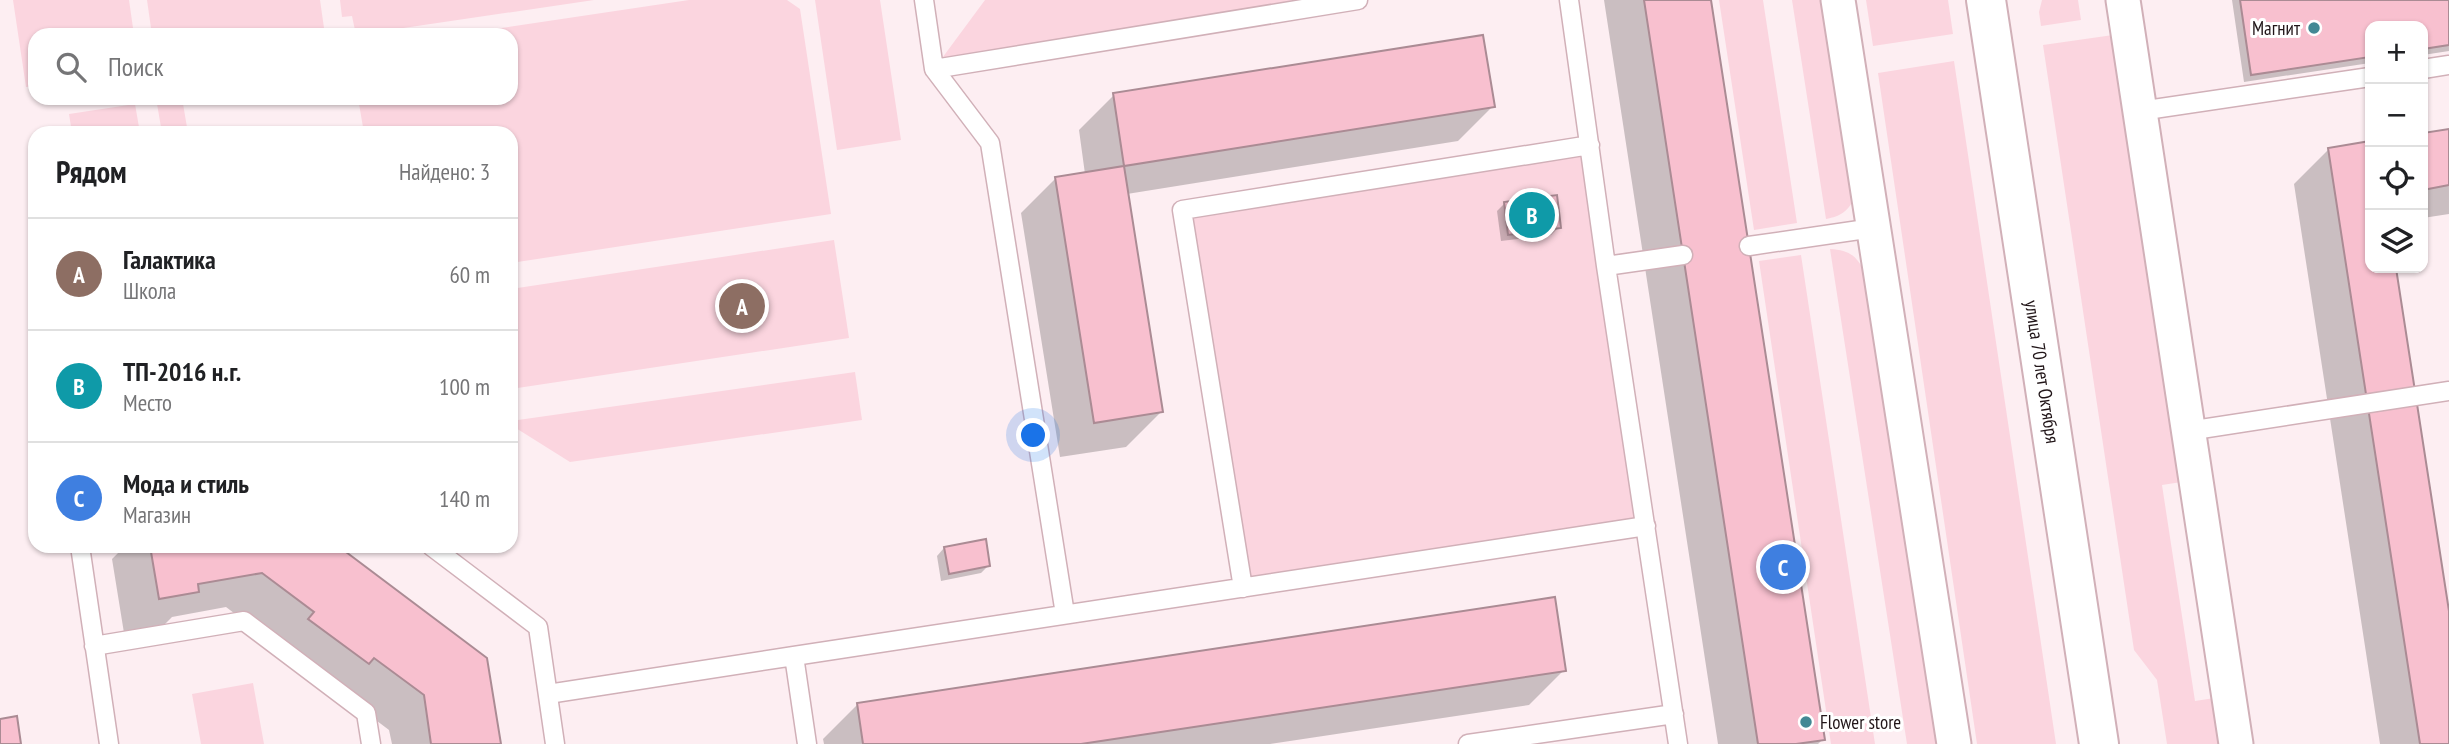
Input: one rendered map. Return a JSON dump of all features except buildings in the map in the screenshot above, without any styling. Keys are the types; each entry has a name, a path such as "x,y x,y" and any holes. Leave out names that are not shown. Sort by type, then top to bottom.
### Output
{"main road":[{"name":"улица 70 лет Октября","path":"1986,0 2099,744"}],"street":[{"path":"1838,0 1954,744"},
{"path":"2123,0 2236,744"}],"lane":[{"path":"924,0 934,68 990,143 1065,614"},
{"path":"934,68 1358,0"},
{"path":"1569,0 1678,744"},
{"path":"2428,68 2449,65"},
{"path":"2140,111 2365,78"},
{"path":"1242,588 1182,209 1590,145"},
{"path":"1749,246 1873,228"},
{"path":"1606,266 1683,255"},
{"path":"2188,431 2449,391"},
{"path":"548,694 1646,526"},
{"path":"80,553 109,744"},
{"path":"440,553 538,627 555,744"},
{"path":"94,646 244,621 366,712 371,744"},
{"path":"794,656 807,744"},
{"path":"1468,744 1674,714"}],"shaded area":[{"path":"13,0 129,0 133,28 28,28 26,87"},
{"path":"147,0 320,0 324,28 151,28"},
{"path":"340,0 594,0 404,28 355,28 352,16 342,17"},
{"path":"689,0 787,0 800,9 831,214 518,262 518,126 363,126 359,105 518,105 518,28 502,28"},
{"path":"815,0 880,0 901,140 837,150"},
{"path":"985,0 1358,0 934,69"},
{"path":"1719,0 1763,0 1797,223 1754,230"},
{"path":"1792,0 1823,0 1854,199 1843,213 1826,219"},
{"path":"1866,0 1948,0 1953,34 1873,46"},
{"path":"2042,0 2078,0 2081,20 2041,26 2039,12"},
{"path":"2120,34 2188,481 2162,485 2195,701 2221,697 2228,744 2167,744 2157,680 2134,650 2043,45"},
{"path":"1954,61 2056,744 1977,744 1878,73"},
{"path":"135,105 139,126 71,126 69,114"},
{"path":"157,105 183,105 187,126 161,126"},
{"path":"1584,149 1642,522 1244,584 1186,211"},
{"path":"834,240 849,338 518,388 518,288"},
{"path":"1830,249 1852,255 1865,274 1938,744 1907,744"},
{"path":"1801,255 1875,744 1831,744 1759,261"},
{"path":"855,372 862,420 570,462 518,429 518,420"},
{"path":"253,683 264,744 201,744 192,694"}],"place":[{"name":"Магнит","path":"2314,28"},
{"name":"ТП-2016 н.г.","path":"1532,215"},
{"name":"Галактика","path":"742,306"},
{"name":"Мода и стиль","path":"1783,567"},
{"name":"Flower store","path":"1806,722"}]}
